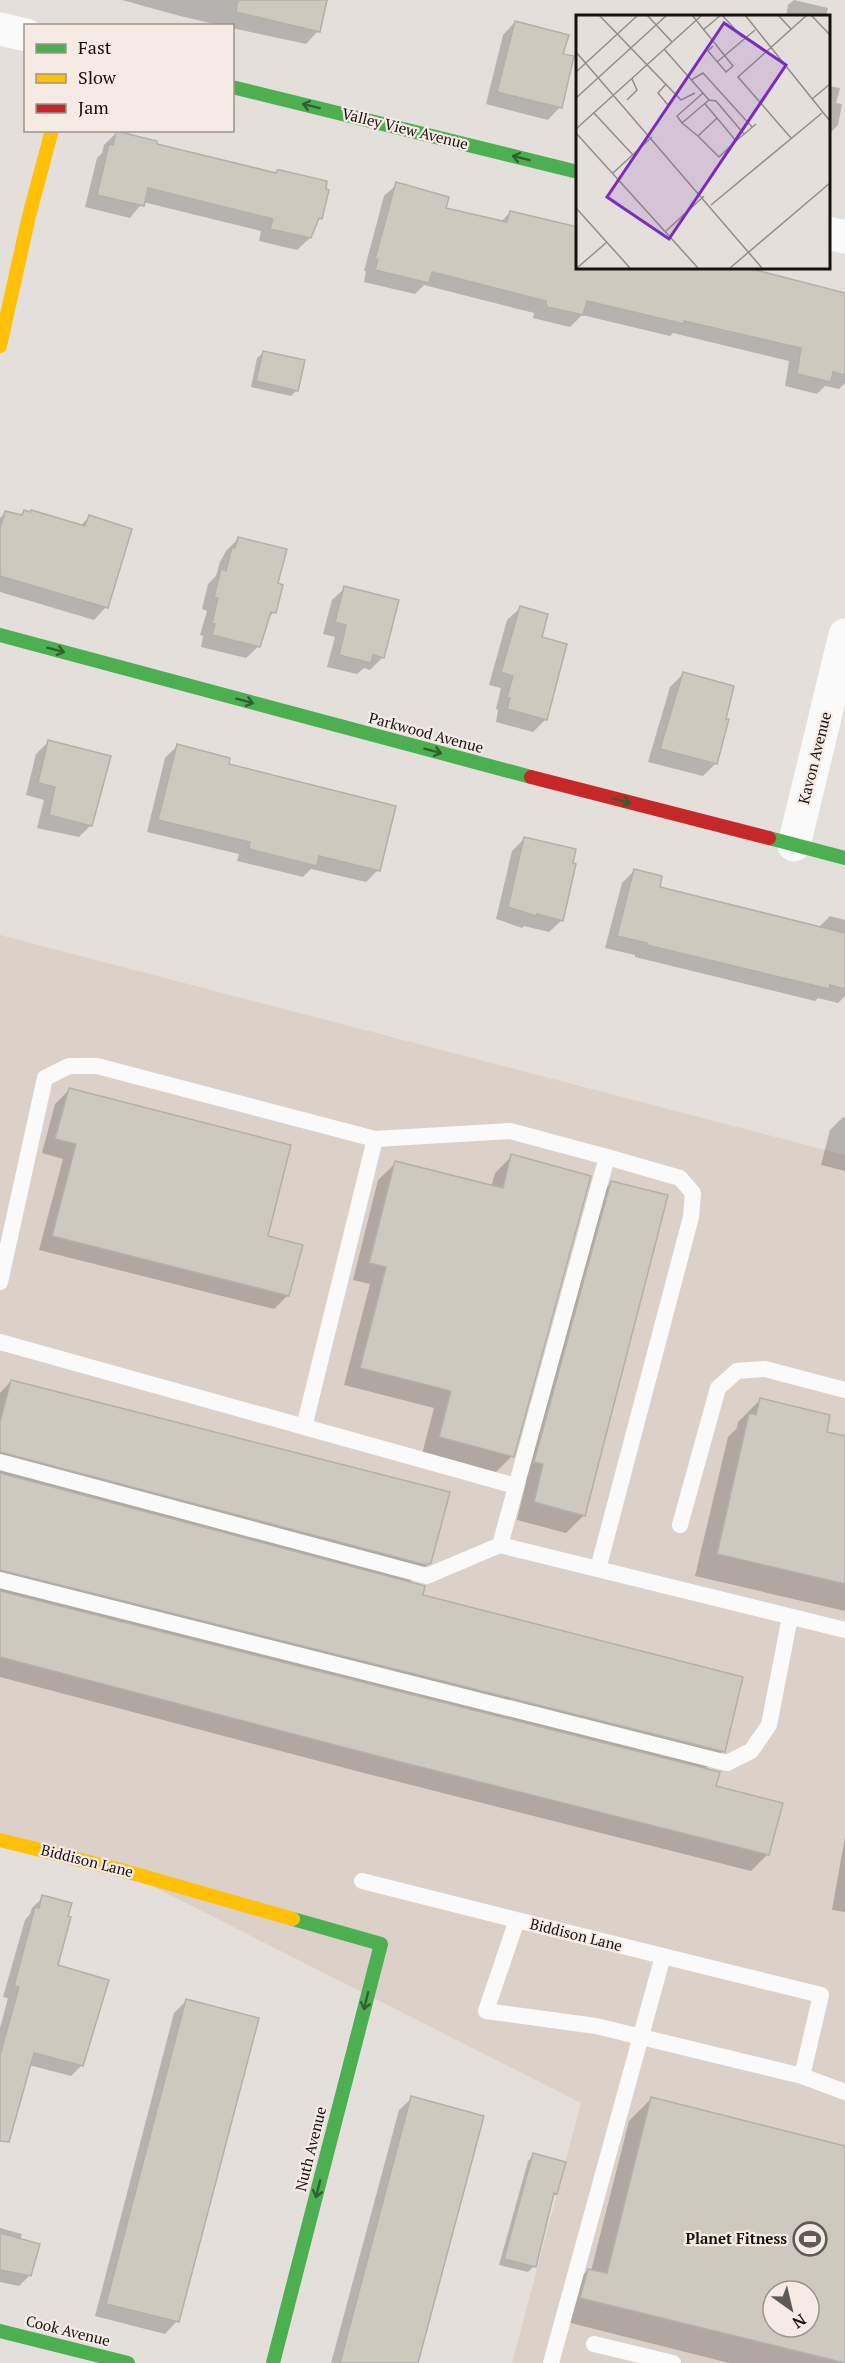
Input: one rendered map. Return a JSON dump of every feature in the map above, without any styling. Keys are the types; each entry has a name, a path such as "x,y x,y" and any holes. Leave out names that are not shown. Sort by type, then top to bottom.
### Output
{"street":[{"path":"0,29 24,35"},
{"name":"Valley View Avenue","path":"234,87 576,172"},
{"path":"0,346 29,216 51,132"},
{"path":"830,233 845,237"},
{"name":"Parkwood Avenue","path":"0,635 352,730 845,858"},
{"name":"Kavon Avenue","path":"794,845 845,635"},
{"name":"Biddison Lane","path":"0,1840 125,1870 381,1944"},
{"name":"Nuth Avenue","path":"273,2363 381,1944"},
{"name":"Cook Avenue","path":"0,2331 128,2363"}],"lane":[{"path":"0,1282 45,1078 69,1066 97,1066 375,1139 510,1131 680,1178 693,1193 691,1217 598,1569"},
{"path":"304,1427 375,1139"},
{"path":"500,1545 607,1157"},
{"path":"0,1342 516,1486"},
{"path":"680,1525 718,1388 737,1371 765,1369 839,1389"},
{"path":"0,1462 427,1576 500,1545 845,1630"},
{"path":"0,1580 727,1763 751,1750 770,1725 790,1617"},
{"path":"362,1881 517,1920"},
{"name":"Biddison Lane","path":"802,2076 821,1995 517,1920 486,2011 596,2026 802,2076 845,2092"},
{"path":"552,2363 663,1956"},
{"path":"594,2344 673,2363"}],"shaded area":[{"path":"0,935 845,1155 845,2363 512,2363 581,2103 103,1861 0,1835"}],"building":[{"path":"238,0 327,0 320,32 236,12"},
{"path":"515,21 569,35 563,54 574,56 562,108 497,92"},
{"path":"116,132 120,132 157,141 157,144 276,173 280,170 327,181 326,189 329,190 322,219 319,218 311,238 270,229 273,219 148,188 144,206 97,195 109,144 113,145"},
{"path":"396,182 449,197 446,208 507,222 510,211 576,227 576,268 748,268 845,293 845,375 833,372 831,382 797,374 801,348 587,301 583,315 547,307 546,301 432,272 429,283 375,270 378,259 375,259"},
{"path":"263,351 305,360 298,391 256,381"},
{"path":"24,510 85,526 89,515 132,529 108,608 0,576 0,529 5,511 22,515"},
{"path":"238,537 287,549 278,583 283,585 276,613 271,612 260,647 212,635 215,624 212,623 218,598 214,597 221,569 226,571 232,547 235,548"},
{"path":"344,586 399,600 384,658 373,655 371,663 339,655 346,625 335,622"},
{"path":"520,606 548,614 542,637 567,644 547,720 507,709 510,698 507,697 513,676 501,672"},
{"path":"683,672 734,686 726,719 729,719 717,764 660,749"},
{"path":"48,740 111,756 92,826 49,815 55,787 38,783"},
{"path":"177,744 230,758 229,764 396,806 380,871 319,856 317,866 249,849 250,842 158,820"},
{"path":"524,837 576,849 573,863 576,864 563,921 537,914 536,916 508,907"},
{"path":"634,869 662,876 660,887 845,933 845,989 830,985 829,989 617,936"},
{"path":"69,1088 291,1145 268,1236 303,1245 289,1296 52,1236 76,1144 55,1139"},
{"path":"511,1154 591,1176 514,1457 439,1437 451,1391 360,1368 386,1267 369,1263 395,1161 503,1188"},
{"path":"611,1181 668,1195 585,1516 534,1502 543,1464 534,1462"},
{"path":"11,1380 450,1492 431,1563 426,1565 0,1452 0,1422"},
{"path":"760,1398 830,1415 827,1432 845,1436 845,1584 717,1554 749,1413 756,1415"},
{"path":"0,1473 425,1586 423,1595 743,1677 725,1752 0,1570"},
{"path":"0,1591 720,1772 716,1786 783,1803 769,1855 381,1757 0,1657"},
{"path":"42,1895 72,1903 68,1916 71,1917 58,1965 109,1980 83,2066 34,2053 9,2142 0,2141 0,2055 19,1987 14,1986 35,1907 39,1908"},
{"path":"186,1999 259,2018 179,2322 106,2304"},
{"path":"411,2096 484,2116 418,2363 340,2363"},
{"path":"651,2097 845,2146 845,2363 580,2298 588,2269 607,2273"},
{"path":"533,2153 566,2162 557,2194 554,2193 536,2267 504,2259"},
{"path":"0,2233 40,2244 31,2276 0,2270"}],"traffic: fast":[{"path":"234,87 576,172"},
{"path":"0,635 531,777"},
{"path":"769,838 845,858"},
{"path":"273,2363 381,1944 293,1919"},
{"path":"0,2331 128,2363"}],"traffic: slow":[{"path":"0,346 29,216 51,132"},
{"path":"0,1840 125,1871 293,1919"}],"traffic: jam":[{"path":"531,777 769,838"}],"place":[{"name":"Planet Fitness","path":"810,2239"}]}
